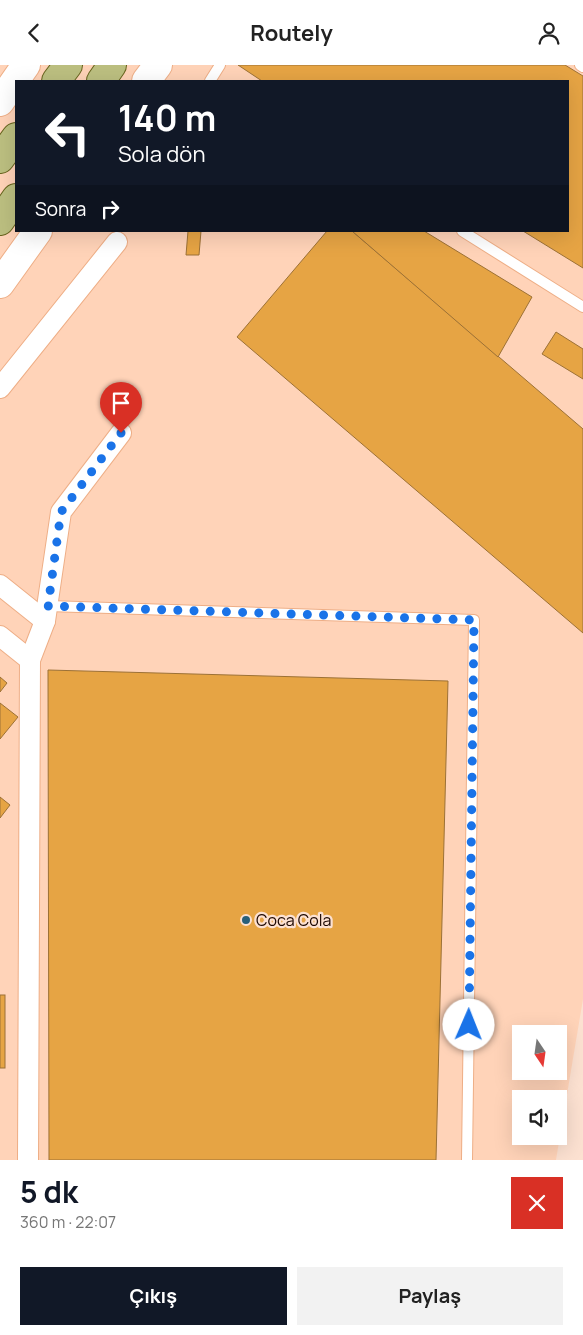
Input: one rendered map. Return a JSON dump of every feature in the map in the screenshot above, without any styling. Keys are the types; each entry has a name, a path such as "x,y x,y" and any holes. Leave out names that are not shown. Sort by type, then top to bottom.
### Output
{"main road":[{"path":"2,95 26,65"},
{"path":"57,80 68,65"},
{"path":"102,80 112,65"},
{"path":"0,159 15,138"},
{"path":"0,221 15,199"},
{"path":"0,285 37,232"}],"street":[{"path":"0,388 117,242"},
{"path":"28,1160 30,659 46,614 61,512 121,433"},
{"path":"0,585 46,614"},
{"path":"0,636 30,659"}],"lane":[{"path":"211,80 220,65"},
{"path":"464,232 583,307"},
{"path":"46,614 474,620 467,1160"}],"shaded area":[{"path":"0,65 583,65 583,999 567,1094 567,1090 512,1090 512,1145 559,1145 556,1160 0,1160"}],"building":[{"path":"238,65 565,65 583,76 583,268 525,232 569,232 569,80 260,80"},
{"path":"188,232 201,232 199,255 186,255"},
{"path":"326,232 353,232 583,429 583,633 237,337"},
{"path":"353,232 426,232 532,297 498,357"},
{"path":"556,332 583,349 583,379 542,354"},
{"name":"Coca Cola","path":"48,670 448,681 436,1160 49,1160"},
{"path":"0,677 7,683 0,692"},
{"path":"0,703 18,717 0,739"},
{"path":"0,797 10,805 0,818"},
{"path":"0,995 5,995 5,1068 0,1068"}],"place":[{"name":"Coca Cola","path":"246,920"}],"route":[{"path":"121,433 61,512 48,606 474,620 469,1025"}]}
